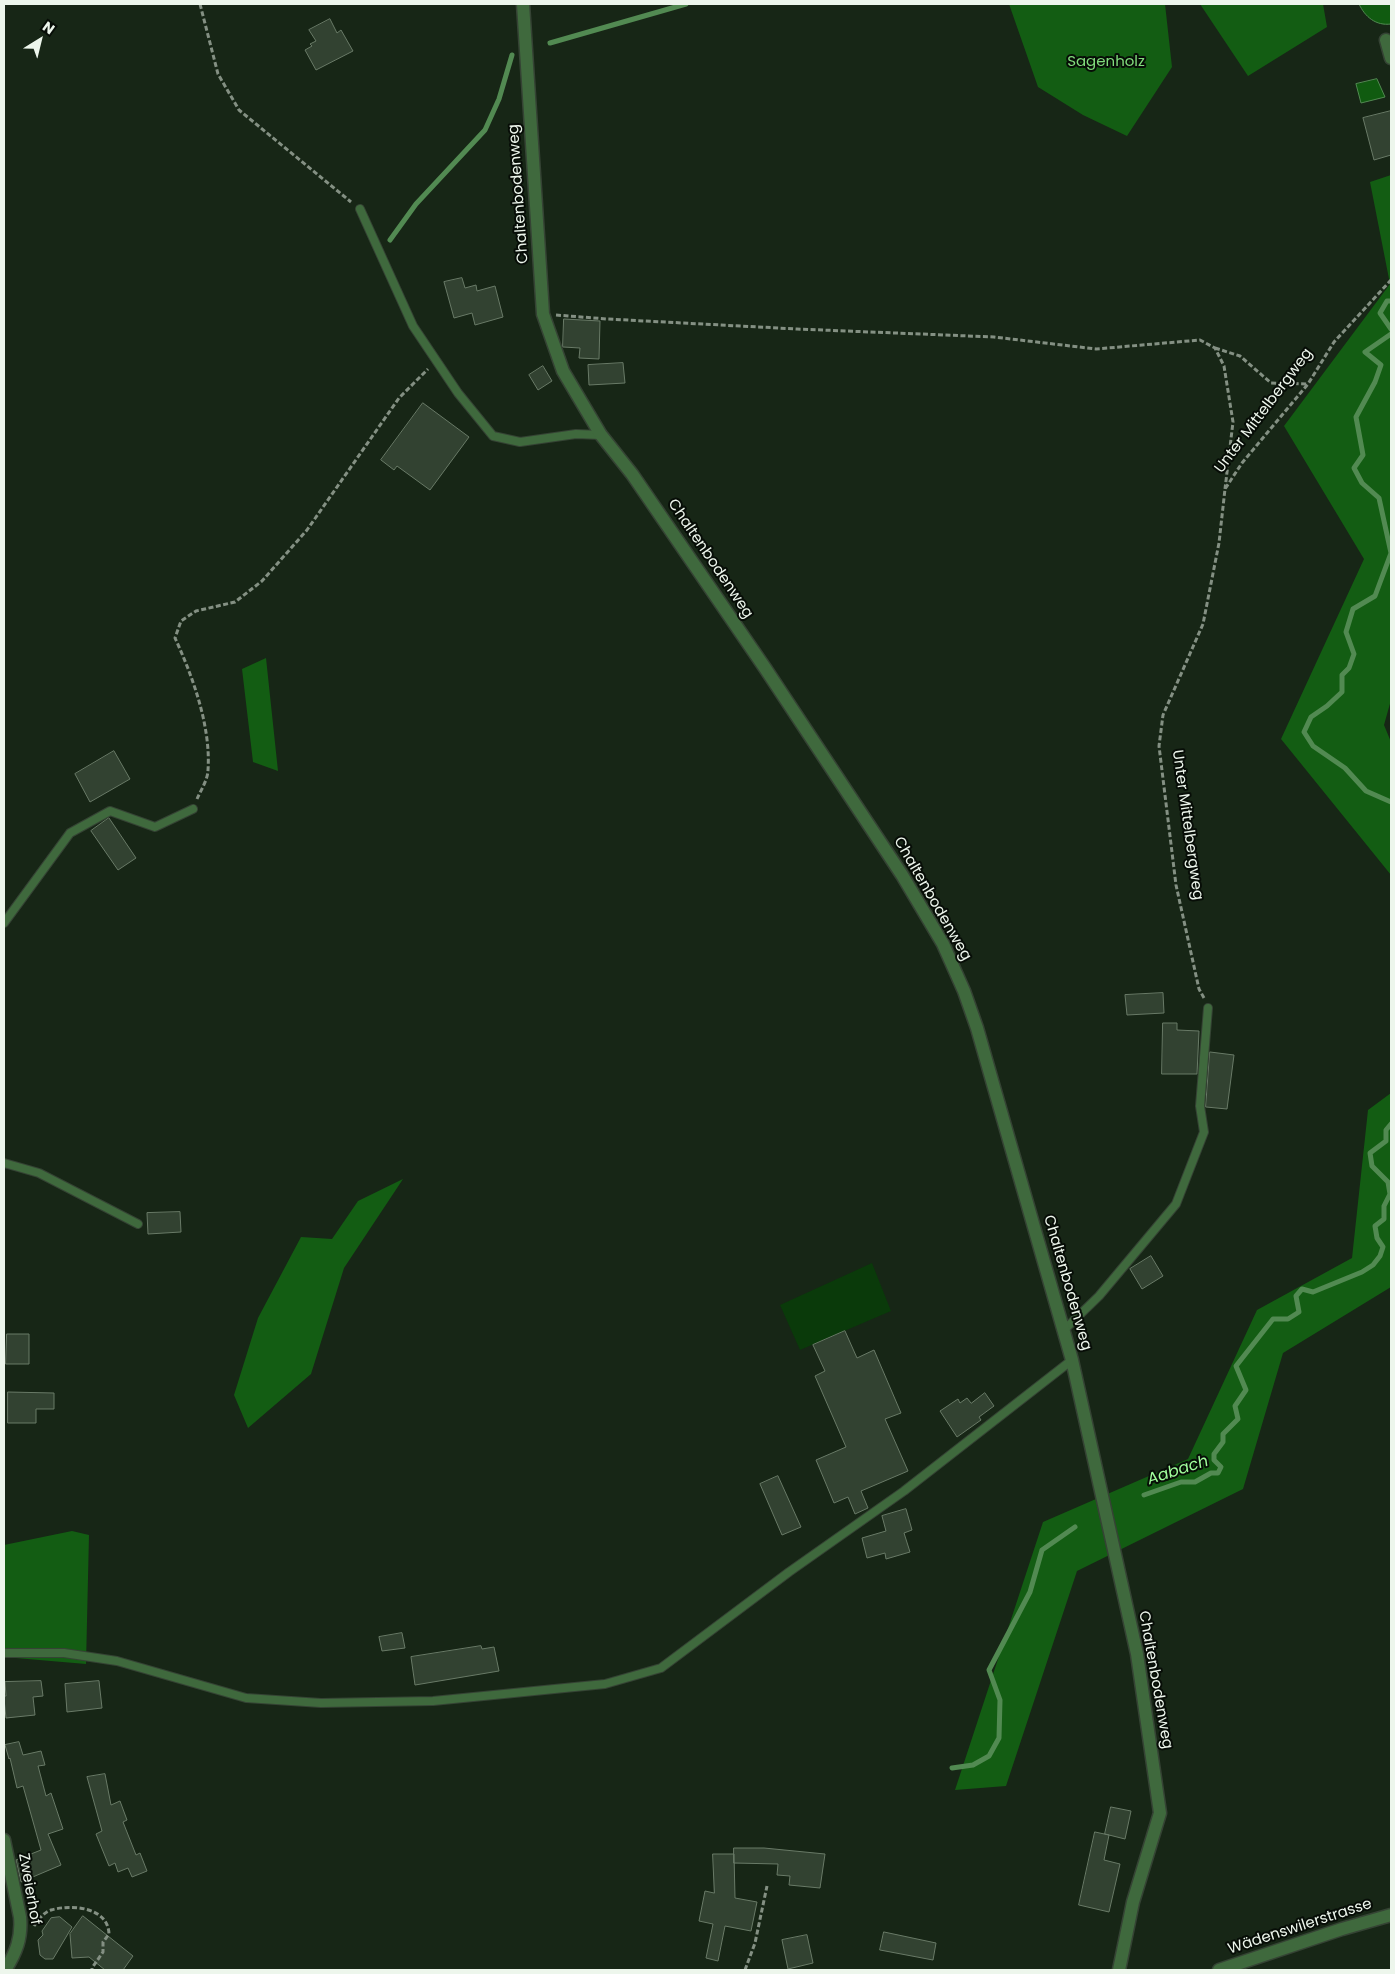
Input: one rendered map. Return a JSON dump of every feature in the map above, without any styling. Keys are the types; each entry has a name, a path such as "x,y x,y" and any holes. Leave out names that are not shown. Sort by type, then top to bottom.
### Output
{"street":[{"name":"Chaltenbodenweg","path":"523,4 543,314 563,371 601,435 632,474 765,668 902,875 943,944 964,991 977,1028 1072,1360 1137,1654 1160,1813 1133,1902 1118,1970"},
{"path":"1386,40 1391,58"},
{"name":"Zweierhof","path":"4,1840 21,1930 13,1958 5,1970"},
{"name":"Wädenswilerstrasse","path":"1219,1970 1342,1929 1391,1915"}],"lane":[{"path":"360,209 413,326 458,393 493,436 520,442 576,434 601,435"},
{"path":"4,923 70,833 110,811 155,827 193,809"},
{"path":"1064,1330 1099,1296 1176,1204 1204,1132 1200,1106 1208,1008"},
{"path":"4,1163 39,1173 138,1224"},
{"path":"4,1654 64,1653 108,1660 246,1698 321,1703 433,1701 605,1684 661,1668 789,1572 904,1491 1072,1360"}],"path":[{"path":"200,4 218,74 239,110 360,209"},
{"name":"Unter Mittelbergweg","path":"1208,1008 1200,989 1176,885 1159,746 1163,715 1203,624 1219,542 1225,489 1242,463 1308,384 1334,342 1391,280"},
{"path":"543,314 797,329 994,337 1096,349 1200,340 1215,348 1240,356 1271,383 1308,384"},
{"path":"1215,348 1224,366 1233,422 1225,489"},
{"path":"193,809 208,771 205,720 187,663 175,638 181,621 196,611 234,602 262,581 307,530 399,398 436,362"},
{"path":"745,1970 755,1943 767,1886"},
{"path":"21,1930 33,1932 35,1924 43,1914 51,1910 82,1907 91,1909 109,1926 109,1934 102,1942 103,1952 92,1970"}],"shaded area":[{"path":"1359,4 1391,4 1391,24 1381,24 1372,20 1364,13"},
{"path":"1377,79 1385,97 1361,103 1356,84"},
{"path":"872,1263 891,1311 800,1350 780,1305"}],"green space":[{"name":"Sagenholz","path":"1009,4 1165,4 1172,67 1127,136 1083,115 1038,87"},
{"path":"1200,4 1323,4 1327,27 1248,76"},
{"path":"1391,175 1391,700 1384,725 1391,742 1391,875 1281,739 1364,559 1284,426 1390,284 1370,182"},
{"path":"266,658 278,771 253,762 242,669"},
{"path":"1391,1093 1391,1287 1283,1353 1243,1489 1077,1571 1006,1786 955,1790 1043,1522 1188,1459 1257,1310 1352,1258 1368,1110"},
{"path":"403,1179 344,1268 311,1374 248,1428 234,1395 258,1318 301,1237 332,1239 358,1201"},
{"path":"72,1531 89,1535 86,1664 4,1657 4,1545"}],"building":[{"path":"330,19 337,33 341,30 353,51 316,70 305,50 316,41 309,30"},
{"path":"1391,111 1391,155 1374,160 1363,118"},
{"path":"462,278 465,288 476,285 477,291 495,286 503,317 475,325 472,313 454,318 444,282"},
{"path":"564,319 600,321 599,359 579,358 580,348 563,347"},
{"path":"623,363 625,383 589,385 588,365"},
{"path":"543,366 552,381 538,390 529,375"},
{"path":"423,403 469,437 430,490 397,466 394,470 381,460"},
{"path":"114,751 130,779 90,802 75,774"},
{"path":"109,818 136,858 118,870 91,831"},
{"path":"1163,993 1164,1013 1127,1015 1125,995"},
{"path":"1163,1023 1177,1023 1177,1030 1199,1031 1197,1074 1162,1074"},
{"path":"1210,1052 1234,1055 1227,1109 1206,1107"},
{"path":"180,1212 181,1232 148,1234 147,1213"},
{"path":"1151,1256 1163,1276 1142,1289 1130,1269"},
{"path":"845,1331 857,1358 874,1350 901,1413 885,1419 908,1471 861,1491 868,1508 855,1514 848,1497 834,1503 816,1460 846,1447 815,1376 825,1371 813,1345"},
{"path":"7,1334 29,1334 29,1364 6,1364"},
{"path":"8,1392 54,1393 54,1409 36,1409 36,1423 8,1423"},
{"path":"985,1393 994,1406 979,1417 981,1420 957,1437 940,1411 958,1399 960,1403 967,1398 971,1403"},
{"path":"778,1476 801,1527 782,1535 760,1484"},
{"path":"906,1509 912,1530 904,1533 910,1552 886,1559 885,1553 867,1558 862,1538 886,1531 882,1516"},
{"path":"402,1633 405,1648 382,1651 379,1637"},
{"path":"481,1646 482,1649 494,1647 499,1671 415,1685 411,1657"},
{"path":"41,1681 43,1696 33,1697 35,1715 6,1718 5,1682"},
{"path":"99,1681 102,1708 67,1712 65,1684"},
{"path":"19,1742 23,1755 41,1751 45,1765 38,1766 46,1796 51,1793 63,1829 48,1834 61,1865 21,1882 16,1860 41,1850 23,1786 17,1788 5,1745"},
{"path":"105,1774 111,1805 120,1801 127,1820 123,1822 136,1855 140,1853 147,1871 132,1877 128,1868 118,1872 115,1863 109,1866 96,1834 102,1831 87,1777"},
{"path":"1111,1807 1131,1811 1125,1839 1105,1834"},
{"path":"1095,1832 1109,1835 1104,1860 1120,1864 1109,1912 1079,1905"},
{"path":"734,1848 764,1848 825,1854 820,1888 789,1885 790,1876 777,1875 778,1864 734,1863"},
{"path":"713,1854 734,1854 735,1898 757,1902 751,1931 725,1926 718,1961 706,1958 713,1924 699,1921 705,1891 714,1893"},
{"path":"83,1916 133,1956 123,1970 105,1970 89,1957 72,1958 70,1934"},
{"path":"60,1917 72,1927 53,1959 45,1959 40,1955 38,1940 43,1935 42,1931 51,1918"},
{"path":"884,1932 936,1943 933,1960 880,1950"},
{"path":"807,1935 813,1963 788,1969 782,1940"}],"waterway":[{"path":"550,43 686,4"},
{"path":"390,240 416,204 485,130 499,99 512,55"},
{"name":"Aabach","path":"1391,301 1387,301 1380,313 1391,329"},
{"name":"Aabach","path":"1391,334 1365,352 1381,365 1375,382 1356,417 1363,455 1354,468 1362,483 1379,498 1391,553 1375,596 1353,609 1346,632 1354,654 1349,668 1342,675 1342,692 1311,717 1304,732 1313,746 1345,768 1366,791 1391,802"},
{"name":"Aabach","path":"1144,1495 1181,1482 1195,1482 1211,1473 1218,1473 1221,1467 1214,1460 1214,1454 1223,1442 1223,1434 1238,1419 1235,1406 1246,1390 1236,1366 1273,1319 1288,1319 1299,1312 1296,1296 1302,1289 1313,1292 1362,1272 1373,1265 1380,1256 1383,1247 1377,1238 1375,1226 1384,1219 1384,1206 1390,1194 1388,1182 1372,1166 1370,1153 1386,1141 1386,1130 1391,1124"},
{"name":"Aabach","path":"952,1768 973,1765 989,1756 999,1738 1000,1700 989,1670 1030,1592 1042,1550 1075,1527"}]}
